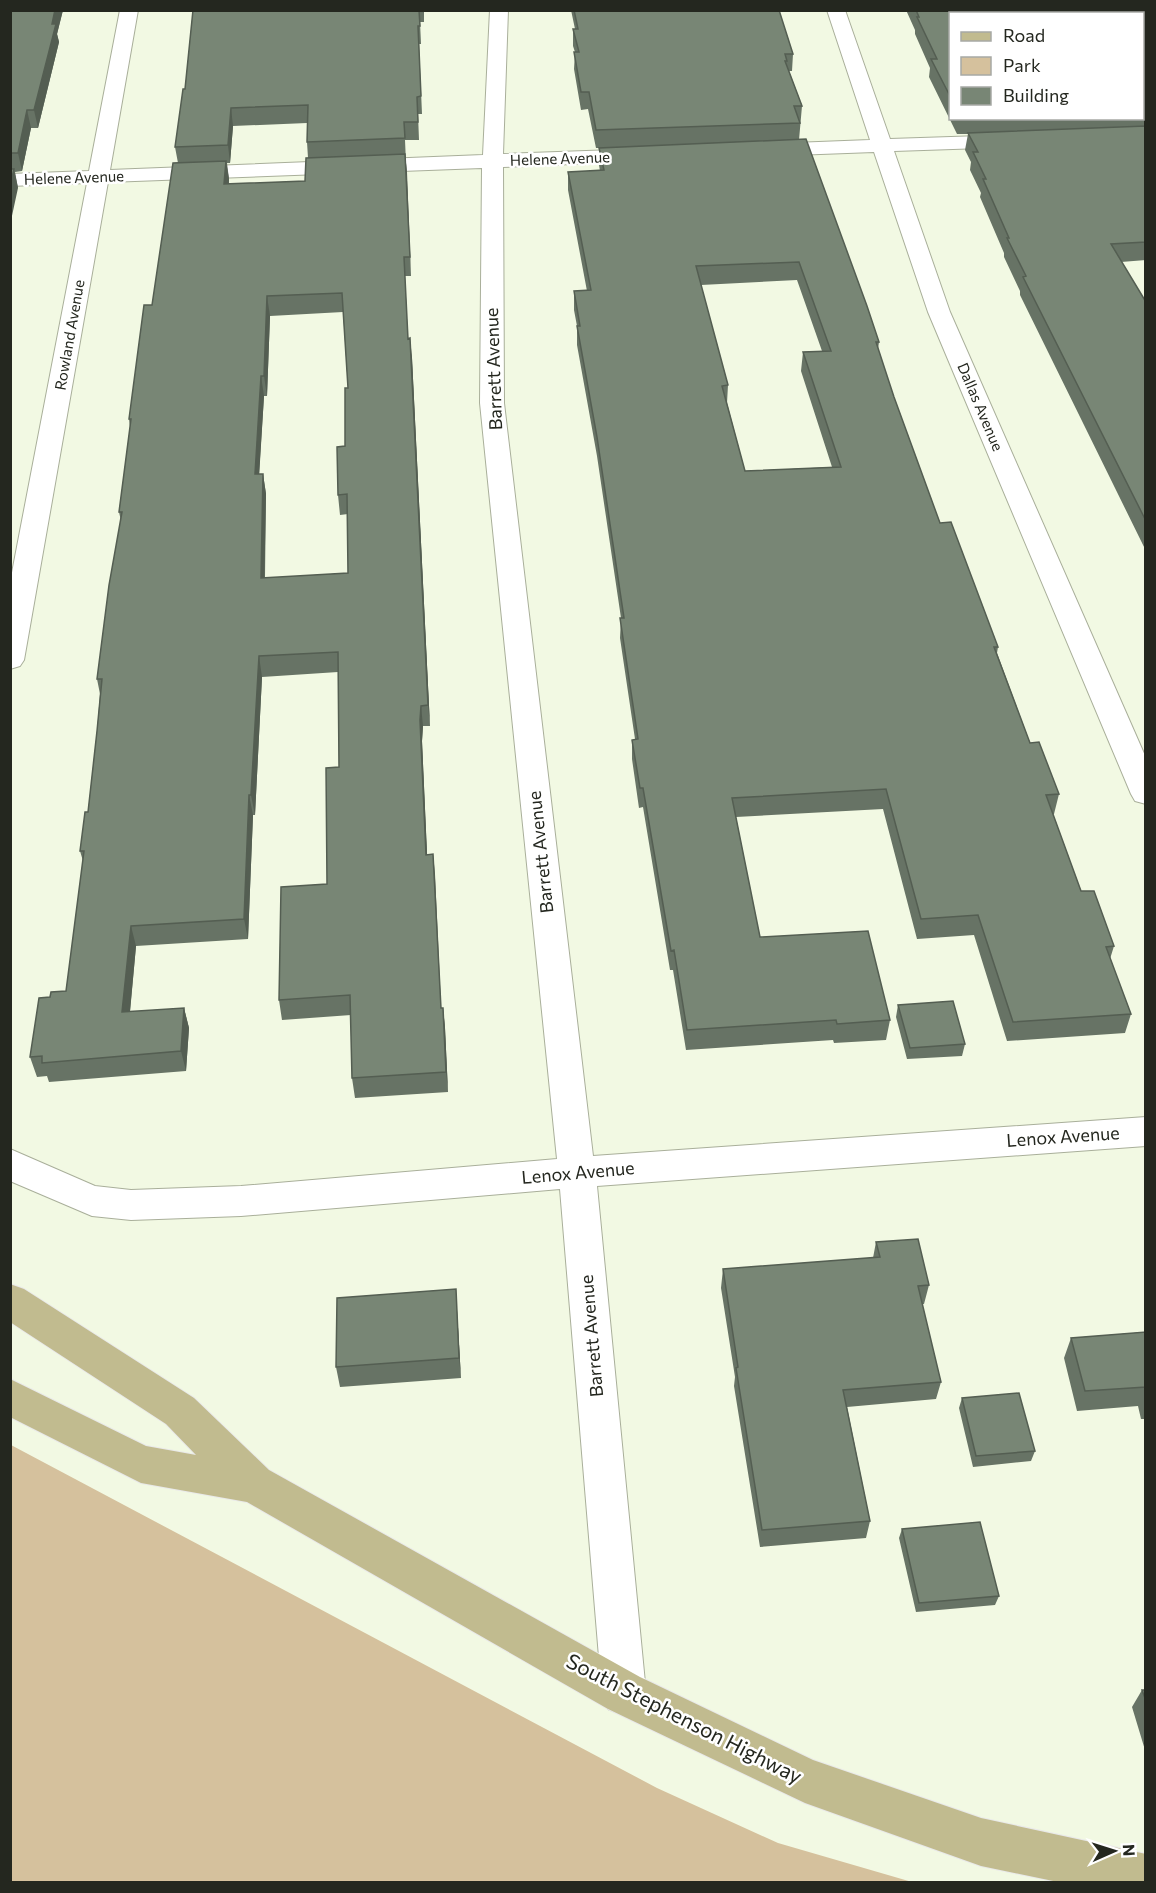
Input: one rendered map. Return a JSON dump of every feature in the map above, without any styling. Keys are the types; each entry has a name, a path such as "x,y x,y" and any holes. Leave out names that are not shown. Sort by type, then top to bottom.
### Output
{"main road":[{"name":"South Stephenson Highway","path":"10,1301 180,1410 254,1484 624,1693 805,1780 981,1842 1146,1878"},
{"name":"South Stephenson Highway","path":"10,1397 141,1464 254,1484"}],"street":[{"name":"Rowland Avenue","path":"10,660 129,10"},
{"name":"Barrett Avenue","path":"499,10 493,161 492,403 577,1172 624,1693"},
{"name":"Dallas Avenue","path":"836,10 939,312 1146,794"},
{"path":"749,151 1031,140"},
{"name":"Helene Avenue","path":"10,180 666,154"},
{"name":"Lenox Avenue","path":"14,1166 92,1201 131,1205 241,1201 577,1172 1146,1131"}],"green space":[{"path":"11,1445 657,1788 778,1843 912,1882 11,1882"}],"building":[{"path":"10,10 55,10 52,24 56,24 34,110 27,110 18,153 10,153"},
{"path":"193,10 419,10 421,96 417,97 418,122 404,122 405,138 307,142 308,105 231,108 228,145 175,147 183,89 185,89"},
{"path":"574,10 779,10 793,54 785,54 787,61 785,61 802,106 794,106 800,123 596,130 589,92 581,92 574,52 579,52 573,29 578,29"},
{"path":"916,10 1129,10 1130,12 949,12 949,94 931,59 937,59 917,17 919,17"},
{"path":"1144,42 1146,45 1146,110 1144,110"},
{"path":"1146,126 1146,242 1111,244 1146,302 1146,521 1023,277 1026,276 1007,238 1009,238 983,179 986,179 973,152 978,152 968,133"},
{"path":"806,139 867,306 894,397 940,523 951,522 998,647 994,647 1030,743 1039,742 1059,794 1046,795 1081,891 1094,891 1114,946 1106,947 1131,1014 1013,1022 978,915 921,919 886,789 732,798 760,937 868,931 890,1020 837,1024 836,1020 687,1030 674,950 671,951 643,788 640,788 632,740 638,739 620,618 624,618 597,437 577,326 580,326 574,291 591,290 568,172 604,170 599,148","holes":["799,262 831,351 803,352 841,467 745,471 722,386 728,385 696,266"]},
{"path":"405,154 410,257 404,257 428,705 421,706 420,720 426,855 433,854 446,1072 352,1078 350,995 279,1000 281,887 327,884 326,768 339,767 338,652 259,656 251,795 249,795 244,919 131,926 122,1012 184,1008 181,1051 42,1063 42,1056 30,1057 39,998 50,997 51,992 66,991 84,851 80,851 85,812 88,812 97,731 102,679 97,679 109,585 122,512 119,512 131,419 129,419 144,305 152,305 173,163 226,161 224,184 305,181 306,158","holes":["342,293 348,388 345,388 345,446 337,447 338,495 347,494 348,573 261,578 263,474 255,474 261,376 264,376 267,296"]},
{"path":"10,169 14,169 10,186"},
{"path":"953,1001 965,1044 910,1048 898,1005"},
{"path":"918,1239 929,1285 918,1286 941,1382 843,1390 870,1521 762,1530 723,1269 880,1257 876,1242"},
{"path":"456,1289 459,1358 336,1367 337,1298"},
{"path":"1146,1332 1146,1387 1085,1391 1071,1338"},
{"path":"1019,1393 1035,1451 976,1456 962,1398"},
{"path":"980,1522 999,1596 919,1603 902,1529"}]}
